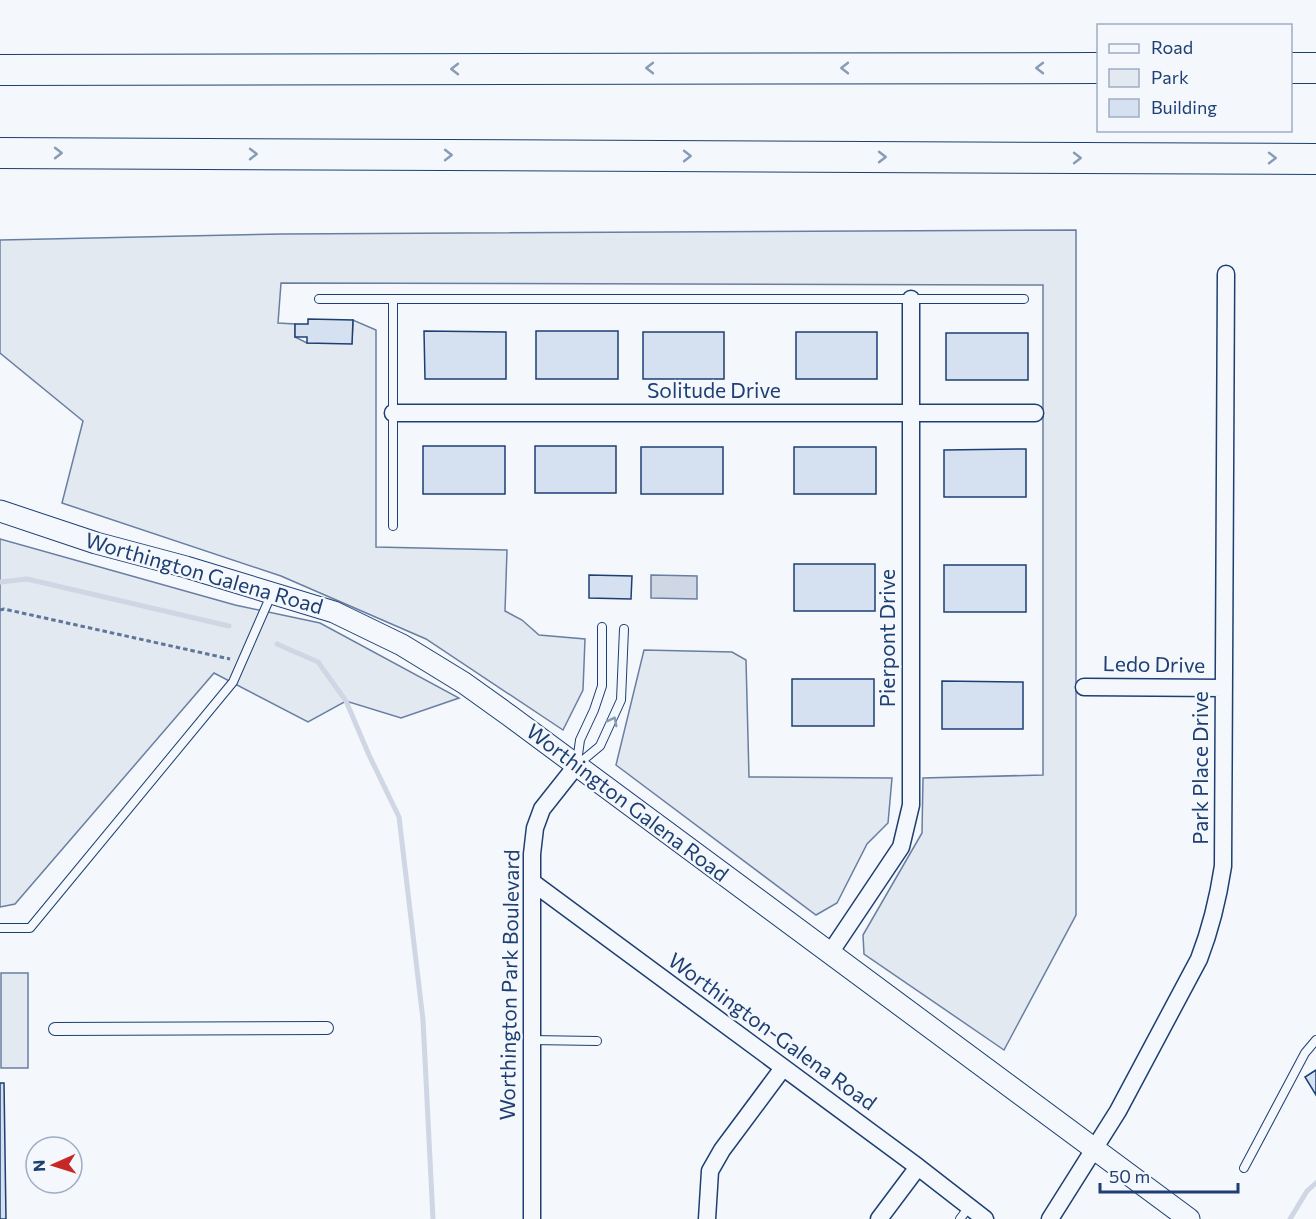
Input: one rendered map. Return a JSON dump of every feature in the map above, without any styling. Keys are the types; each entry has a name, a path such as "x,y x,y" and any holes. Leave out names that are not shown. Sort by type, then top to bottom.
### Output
{"highway":[{"path":"0,70 1097,68"},
{"path":"1292,68 1316,68"},
{"path":"0,153 1316,159"}],"street":[{"name":"Park Place Drive","path":"1050,1219 1118,1111 1199,959 1218,900 1223,866 1226,274"},
{"name":"Pierpont Drive","path":"830,953 901,847 911,805 911,299"},
{"name":"Solitude Drive","path":"393,413 1035,413"},
{"name":"Worthington Galena Road","path":"0,511 96,543 334,612 402,645 464,683 1189,1219"},
{"name":"Ledo Drive","path":"1084,687 1224,688"},
{"name":"Worthington Park Boulevard","path":"531,1219 532,882 535,828 542,809 576,766"},
{"name":"Worthington-Galena Road","path":"532,882 918,1167 965,1213 985,1219"},
{"path":"55,1029 327,1028"},
{"path":"707,1219 710,1171 722,1150 783,1068"},
{"path":"879,1219 918,1167"}],"lane":[{"path":"319,299 1024,299"},
{"path":"393,299 393,526"},
{"path":"0,928 30,928 233,682 272,593"},
{"path":"576,766 580,740 602,686 602,627"},
{"path":"576,766 600,746 619,707 624,629"},
{"path":"531,1040 597,1041"},
{"path":"1244,1168 1305,1053 1316,1040"}],"path":[{"path":"0,610 4,609 242,662"}],"green space":[{"path":"1076,230 1076,915 1004,1050 864,954 863,935 922,833 923,778 1043,775 1043,285 281,283 278,323 295,324 295,337 307,343 352,343 353,320 376,330 376,547 507,550 505,611 522,620 539,635 585,639 583,690 563,730 426,639 281,576 62,503 83,421 0,353 0,240 283,234"},
{"path":"0,539 235,605 320,623 459,698 401,718 346,701 308,722 214,673 15,904 0,907"},
{"path":"644,650 732,652 746,660 749,777 892,778 888,823 867,844 837,903 816,915 616,765"},
{"path":"1,973 28,973 28,1068 1,1068"}],"shaded area":[{"path":"651,575 697,576 697,599 651,598"}],"building":[{"path":"308,319 353,320 352,344 307,343 307,337 295,337 295,324 308,324"},
{"path":"424,331 506,332 506,379 425,379"},
{"path":"536,331 618,331 618,379 536,379"},
{"path":"643,332 724,332 724,379 643,379"},
{"path":"796,332 877,332 877,379 796,379"},
{"path":"946,333 1028,333 1028,380 946,380"},
{"path":"423,446 505,446 505,494 423,494"},
{"path":"535,446 616,446 616,493 535,493"},
{"path":"641,447 723,447 723,494 641,494"},
{"path":"794,447 876,447 876,494 794,494"},
{"path":"1026,449 1026,497 944,497 944,450"},
{"path":"794,564 875,564 875,611 794,611"},
{"path":"944,565 1026,565 1026,612 944,612"},
{"path":"589,575 632,576 631,599 589,598"},
{"path":"792,679 874,679 874,726 792,726"},
{"path":"942,681 1023,682 1023,729 942,729"},
{"path":"1316,1070 1316,1095 1305,1077"},
{"path":"0,1083 4,1083 6,1219 0,1219"}],"waterway":[{"path":"0,582 27,579 229,626"},
{"path":"277,644 318,662 346,701 399,817 423,1020 433,1219"},
{"path":"1290,1219 1307,1191 1316,1183"}]}
